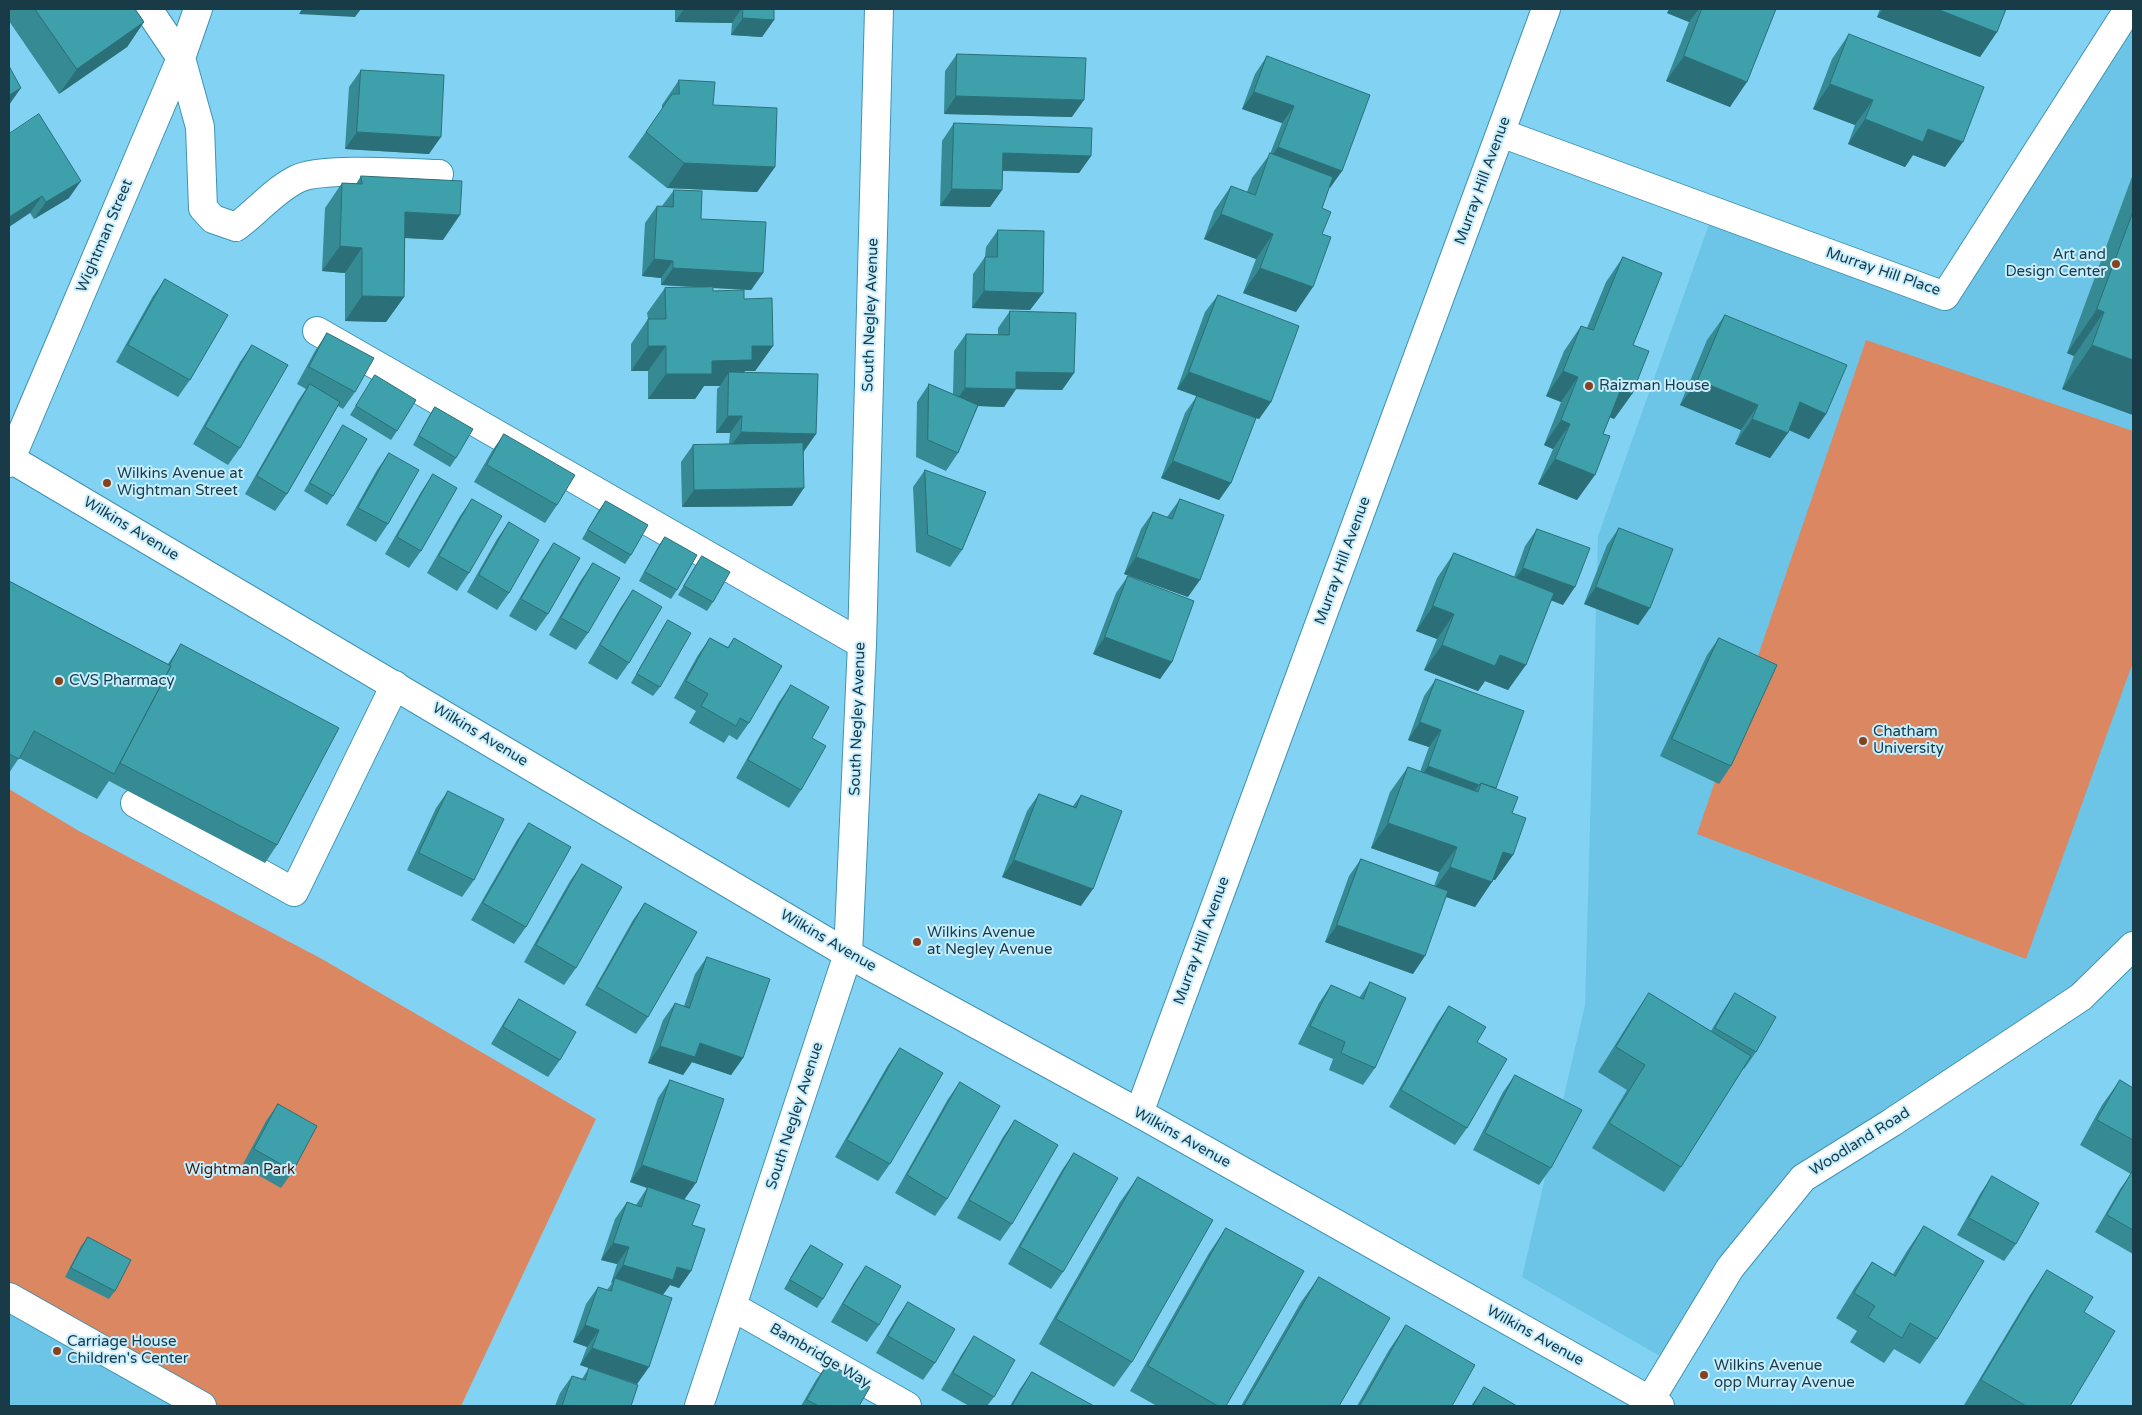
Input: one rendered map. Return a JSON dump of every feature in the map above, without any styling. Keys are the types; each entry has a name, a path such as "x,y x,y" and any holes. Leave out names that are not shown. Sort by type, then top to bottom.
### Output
{"street":[{"path":"148,9 180,58 200,127 204,208 213,219 236,227 252,216 277,190 299,178 322,173 439,174"},
{"name":"Wightman Street","path":"9,459 180,58 198,9"},
{"name":"South Negley Avenue","path":"699,1406 848,954 862,644 879,9"},
{"name":"Murray Hill Avenue","path":"1139,1113 1546,9"},
{"name":"Murray Hill Place","path":"1501,133 1945,296 2122,18 2133,12"},
{"path":"318,331 862,644"},
{"name":"Wilkins Avenue","path":"9,459 848,954 1139,1113 1655,1403"},
{"path":"135,803 294,892 395,685"},
{"name":"Woodland Road","path":"1655,1403 1730,1268 1803,1178 1892,1123 2081,997 2133,946"},
{"path":"9,1297 202,1406"},
{"name":"Bambridge Way","path":"733,1306 907,1406"}],"shaded area":[{"name":"Chatham University","path":"2133,13 2133,946 1803,1178 1672,1363 1522,1277 1585,1005 1598,536 1714,210 1945,296"},
{"name":"Carriage House Children's Center","path":"9,1297 202,1406 9,1406"}],"green space":[{"path":"1866,340 2133,431 2133,662 2026,959 1697,834"},
{"name":"Wightman Park","path":"9,789 79,831 322,959 596,1119 461,1406 202,1406 9,1297"}],"building":[{"path":"35,9 135,9 144,22 77,69"},
{"path":"743,9 774,9 774,20 743,18"},
{"path":"1702,9 1776,9 1747,82 1684,56"},
{"path":"1937,9 2006,9 1997,32"},
{"path":"1849,34 1984,87 1963,142 1928,129 1923,142 1865,119 1873,100 1830,84"},
{"path":"957,54 1086,58 1084,100 956,96"},
{"path":"1267,56 1370,95 1342,171 1278,147 1294,106 1254,92"},
{"path":"9,66 21,88 9,95"},
{"path":"361,70 444,75 441,137 357,132"},
{"path":"679,80 715,82 713,105 777,108 775,167 684,163 646,132 672,94 679,94"},
{"path":"39,114 81,181 46,202 42,196 9,217 9,134"},
{"path":"954,123 1092,128 1091,156 1003,153 1002,190 952,189"},
{"path":"1270,153 1333,177 1322,208 1331,212 1322,234 1331,237 1313,287 1260,268 1273,234 1221,214 1231,186 1255,195"},
{"path":"361,176 462,181 460,215 405,212 404,297 362,296 362,248 340,246 342,183 362,184"},
{"path":"674,190 702,191 701,219 766,222 763,273 673,268 673,261 654,259 657,206 673,207"},
{"path":"2133,212 2133,360 2092,345 2104,312 2097,309"},
{"path":"998,230 1044,231 1043,293 984,291 985,257 997,257"},
{"name":"Raizman House","path":"1623,257 1662,273 1633,345 1649,351 1632,394 1621,389 1603,434 1610,436 1595,475 1555,459 1570,424 1561,420 1578,377 1563,371 1581,326 1593,330"},
{"path":"165,279 228,315 190,380 128,345"},
{"path":"713,287 713,291 744,290 744,299 772,298 773,346 752,346 752,360 712,361 712,374 666,374 666,346 648,346 648,319 666,319 665,288"},
{"path":"1218,295 1299,326 1271,402 1189,372"},
{"path":"1010,311 1076,313 1074,373 1016,372 1016,389 965,388 966,334 1009,335"},
{"path":"1725,315 1847,365 1826,414 1800,402 1788,433 1752,419 1758,405 1698,380"},
{"path":"327,333 374,358 355,392 309,367"},
{"path":"252,345 288,365 240,448 205,427"},
{"path":"729,372 818,374 816,434 741,432 742,416 728,416"},
{"path":"375,375 416,400 397,431 356,406"},
{"path":"310,384 340,402 287,494 257,476"},
{"path":"929,384 978,405 958,453 928,440"},
{"path":"1197,396 1256,418 1231,483 1173,461"},
{"path":"435,407 473,429 456,458 419,436"},
{"path":"343,425 367,439 333,496 310,483"},
{"path":"504,434 575,475 557,505 487,465"},
{"path":"803,443 804,488 694,490 693,445"},
{"path":"389,453 419,470 388,524 358,508"},
{"path":"925,470 986,492 962,550 928,535"},
{"path":"433,474 457,488 421,551 397,537"},
{"path":"472,499 502,516 469,573 439,556"},
{"path":"1180,499 1224,515 1200,580 1136,557 1153,512 1172,519"},
{"path":"606,501 648,525 631,555 588,530"},
{"path":"509,522 539,540 509,593 479,575"},
{"path":"1619,528 1673,549 1650,608 1596,587"},
{"path":"1537,529 1590,548 1575,587 1523,568"},
{"path":"665,537 697,555 677,590 645,572"},
{"path":"554,543 580,558 548,614 521,599"},
{"path":"1454,553 1554,593 1526,665 1500,655 1495,666 1442,645 1454,614 1433,606"},
{"path":"702,556 730,572 713,602 684,586"},
{"path":"593,563 620,578 588,633 561,618"},
{"path":"1128,576 1194,601 1172,662 1105,637"},
{"path":"9,581 171,666 114,774 34,731 19,759 9,754"},
{"path":"633,590 662,607 629,663 600,645"},
{"path":"668,620 691,633 660,687 637,674"},
{"path":"710,638 728,648 734,638 782,666 749,723 740,718 736,726 701,706 708,694 686,681"},
{"path":"1719,638 1777,665 1731,766 1672,739"},
{"path":"181,644 339,728 277,845 120,763"},
{"path":"1436,679 1524,711 1496,788 1481,783 1479,785 1428,766 1441,730 1420,722"},
{"path":"791,685 829,707 812,738 826,746 801,790 748,760"},
{"path":"1408,767 1478,792 1481,783 1518,797 1512,813 1526,818 1513,855 1503,852 1492,882 1450,867 1457,847 1388,823"},
{"path":"448,791 504,819 474,880 419,853"},
{"path":"1039,794 1076,808 1081,795 1122,811 1093,889 1014,860"},
{"path":"529,823 571,847 526,927 483,903"},
{"path":"1361,859 1448,891 1425,956 1337,925"},
{"path":"582,864 622,887 576,968 536,945"},
{"path":"645,903 697,932 648,1017 597,987"},
{"path":"707,957 770,979 743,1058 700,1043 695,1057 660,1046 675,1003 689,1008"},
{"path":"1370,982 1406,998 1375,1068 1341,1053 1345,1042 1310,1026 1331,985 1363,999"},
{"path":"1649,993 1751,1056 1681,1167 1609,1123 1645,1065 1616,1047"},
{"path":"1735,993 1776,1017 1756,1052 1715,1028"},
{"path":"519,999 576,1032 560,1060 503,1027"},
{"path":"1449,1006 1486,1027 1477,1042 1507,1059 1467,1128 1401,1090"},
{"path":"900,1048 943,1073 890,1164 847,1140"},
{"path":"1515,1075 1582,1110 1551,1168 1485,1133"},
{"path":"670,1080 724,1099 696,1183 642,1165"},
{"path":"2120,1080 2133,1088 2133,1140 2097,1120"},
{"path":"960,1082 1000,1106 947,1199 907,1175"},
{"path":"278,1104 317,1126 293,1171 254,1149"},
{"path":"1015,1120 1058,1145 1012,1224 969,1200"},
{"path":"1074,1153 1118,1178 1063,1272 1020,1247"},
{"path":"2133,1172 2133,1230 2107,1215"},
{"path":"1992,1176 2039,1203 2016,1244 1969,1218"},
{"path":"1138,1177 1213,1220 1132,1362 1056,1319"},
{"path":"648,1187 700,1205 692,1225 705,1229 691,1271 677,1267 673,1280 623,1265 629,1247 613,1243 627,1202 641,1207"},
{"path":"1924,1226 1984,1261 1937,1339 1910,1323 1902,1338 1868,1317 1875,1306 1854,1293 1872,1262 1895,1276"},
{"path":"1226,1228 1304,1271 1226,1406 1218,1406 1148,1366"},
{"path":"88,1237 131,1260 115,1291 71,1268"},
{"path":"811,1245 843,1264 823,1299 790,1280"},
{"path":"866,1266 901,1286 879,1325 843,1304"},
{"path":"2047,1270 2093,1297 2084,1312 2115,1331 2070,1406 2026,1406 1981,1380"},
{"path":"1319,1277 1390,1318 1339,1406 1244,1406"},
{"path":"615,1278 672,1298 649,1367 592,1348 599,1330 585,1325 598,1287 611,1291"},
{"path":"908,1302 955,1329 935,1363 888,1336"},
{"path":"1406,1325 1475,1365 1452,1406 1360,1406"},
{"path":"974,1336 1015,1360 994,1397 953,1373"},
{"path":"828,1363 870,1387 859,1406 819,1406 807,1400"},
{"path":"589,1368 638,1385 631,1406 562,1406 572,1376 585,1380"},
{"path":"1032,1372 1094,1406 1012,1406"},
{"path":"1484,1387 1517,1406 1473,1406"}],"place":[{"name":"Art and Design Center","path":"2116,264"},
{"name":"Raizman House","path":"1589,386"},
{"name":"Wilkins Avenue at Wightman Street","path":"107,483"},
{"name":"CVS Pharmacy","path":"59,681"},
{"name":"Chatham University","path":"1863,741"},
{"name":"Wilkins Avenue at Negley Avenue","path":"917,942"},
{"name":"Carriage House Children's Center","path":"57,1351"},
{"name":"Wilkins Avenue opp Murray Avenue","path":"1704,1375"}]}
